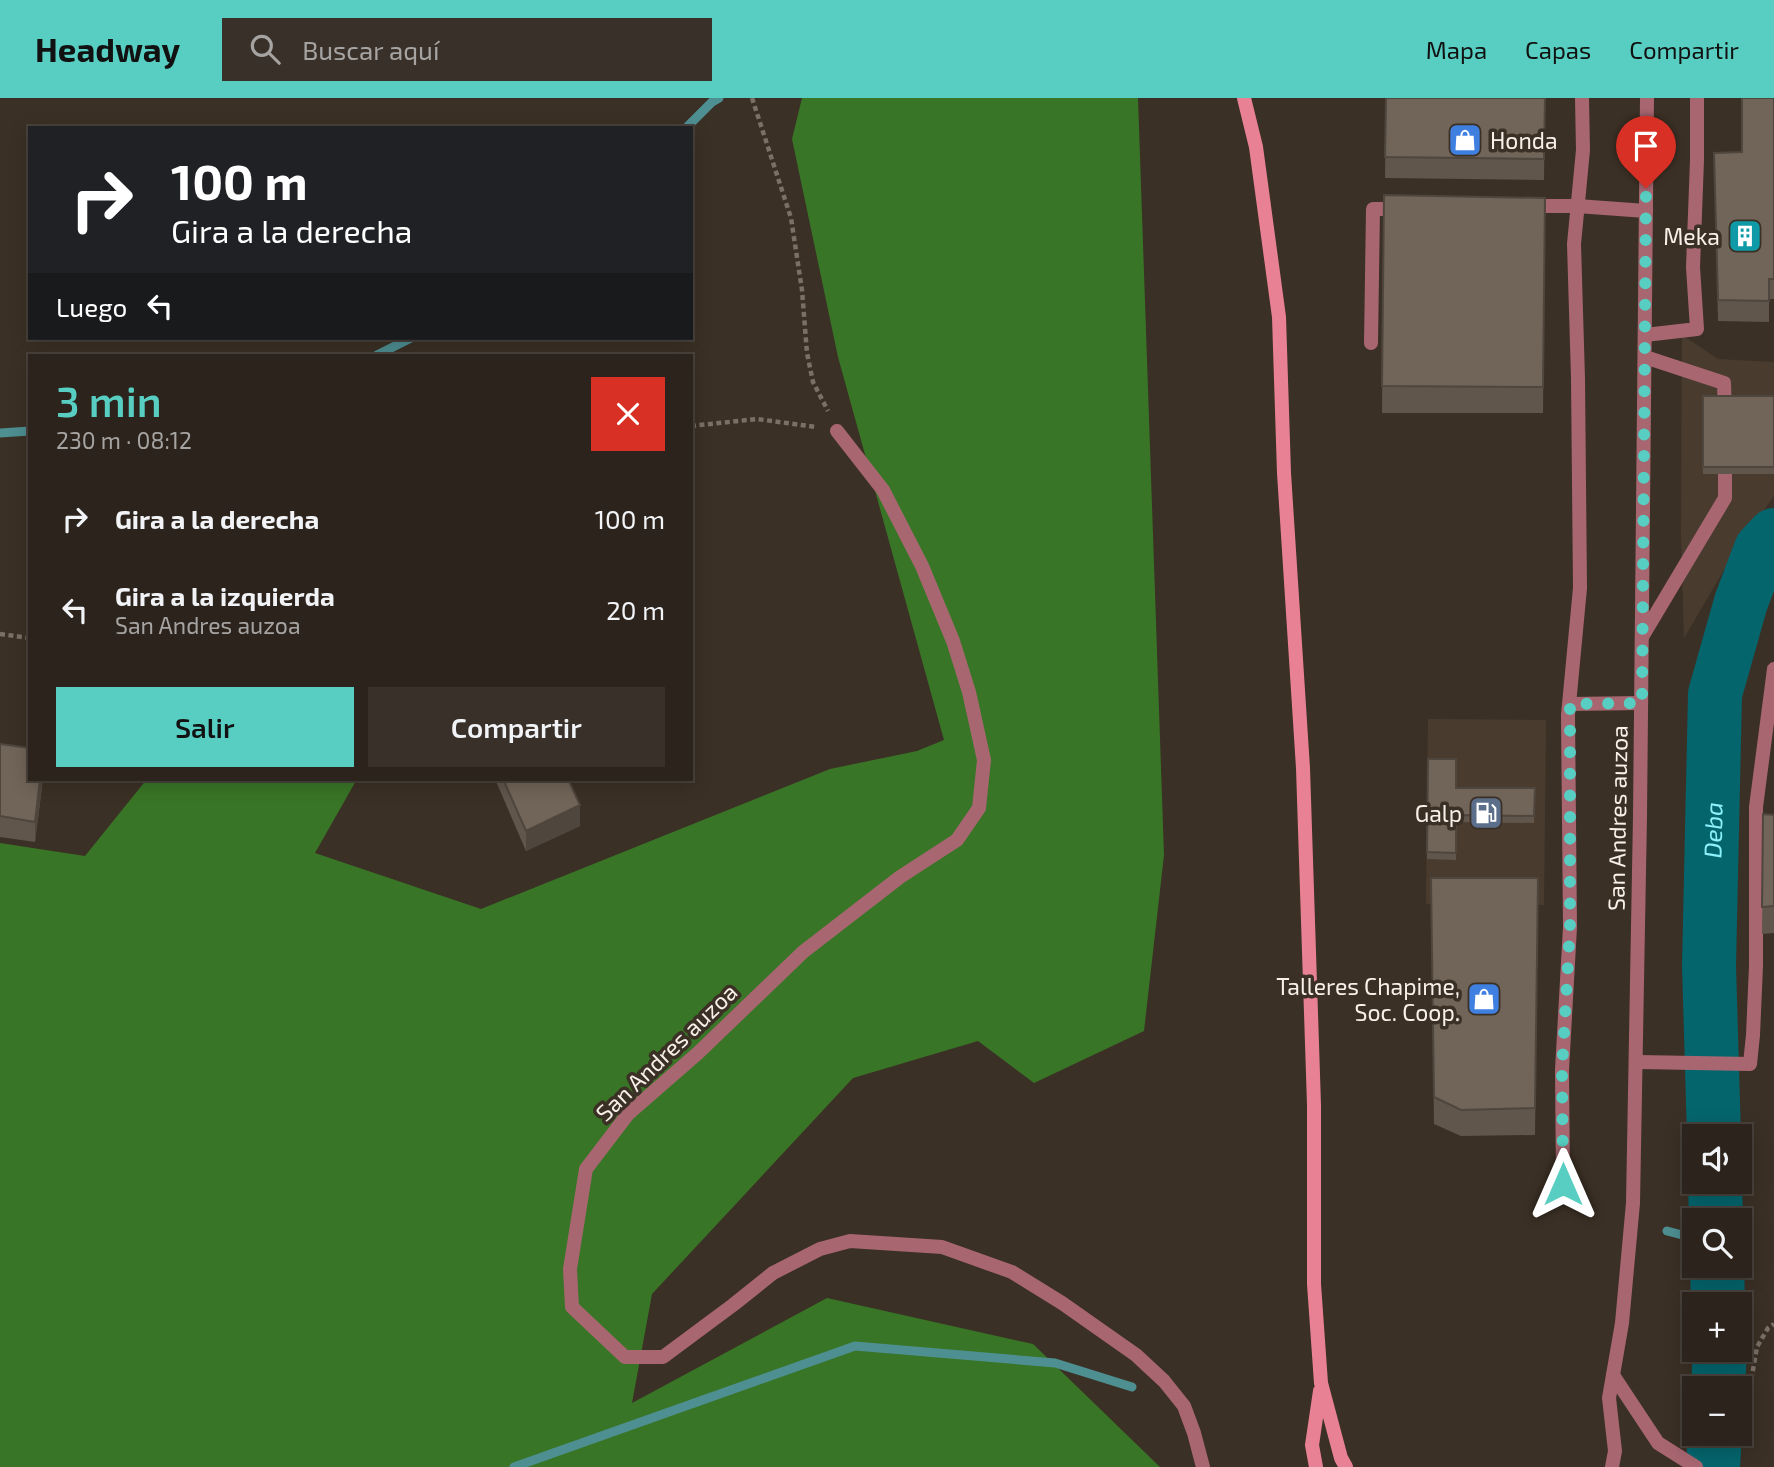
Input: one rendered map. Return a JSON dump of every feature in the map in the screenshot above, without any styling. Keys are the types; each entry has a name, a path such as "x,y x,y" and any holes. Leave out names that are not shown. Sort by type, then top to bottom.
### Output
{"main road":[{"path":"1244,98 1256,146 1279,317 1285,486 1303,768 1314,1105 1314,1283 1321,1383 1341,1458 1346,1467"},
{"path":"1316,1467 1312,1445 1321,1383"}],"street":[{"path":"1563,1184 1562,1070 1570,927 1570,704 1580,588 1574,244 1583,150 1582,98"},
{"name":"San Andres auzoa","path":"1612,1467 1615,1451 1609,1398 1622,1323 1633,1203 1637,1061 1647,98"},
{"path":"1645,335 1697,329 1693,267 1697,98"},
{"path":"1511,206 1577,205 1646,211"},
{"path":"1371,344 1373,209 1417,208"},
{"path":"1642,637 1725,498 1724,383 1645,357"},
{"name":"San Andres auzoa","path":"837,431 883,490 922,566 953,641 970,692 984,760 979,808 957,840 900,877 803,952 628,1114 586,1169 570,1269 572,1307 625,1357 663,1357 773,1273 820,1249 850,1241 942,1247 1012,1272 1136,1355 1164,1381 1184,1406 1203,1467"},
{"path":"1637,1061 1749,1064 1756,965 1756,807 1774,669"},
{"path":"1570,704 1642,703"},
{"path":"1614,1375 1658,1443 1696,1467"}],"path":[{"path":"752,98 792,218 807,353 813,382 837,431"},
{"path":"693,426 757,419 837,431"},
{"path":"0,634 28,638"},
{"path":"1752,1376 1757,1347 1768,1328 1774,1324"}],"shaded area":[{"path":"1682,335 1718,359 1774,362 1774,496 1738,546 1684,638 1681,535"},
{"name":"Galp","path":"1428,719 1546,720 1544,905 1426,904"}],"green space":[{"path":"802,98 1138,98 1164,855 1144,1031 1034,1083 978,1041 853,1078 652,1294 632,1403 827,1298 1033,1344 1160,1467 0,1467 0,843 85,856 145,781 356,781 315,853 481,909 830,769 917,751 944,740 838,357 792,139"}],"building":[{"name":"Honda","path":"1386,98 1545,98 1544,159 1385,157"},
{"name":"Meka","path":"1742,98 1774,98 1774,279 1769,279 1769,301 1718,300 1714,153 1742,152"},
{"path":"1384,195 1545,198 1543,387 1382,386"},
{"path":"1703,396 1774,396 1774,467 1703,467"},
{"path":"0,744 28,748 28,781 40,781 35,822 0,816"},
{"path":"1428,759 1456,759 1456,788 1535,788 1534,816 1456,815 1456,853 1427,852"},
{"path":"504,781 569,781 580,805 526,831"},
{"path":"1763,814 1774,815 1774,906 1762,907"},
{"name":"Talleres Chapime, Soc. Coop.","path":"1431,878 1538,878 1535,1108 1461,1110 1434,1097"}],"waterway":[{"path":"688,126 719,98"},
{"path":"379,354 407,340"},
{"path":"0,433 28,431"},
{"name":"Deba","path":"1714,1124 1709,966 1715,694 1741,602 1761,549 1774,535"},
{"name":"Deba","path":"1715,1194 1716,1208"},
{"path":"1667,1231 1682,1235"},
{"name":"Deba","path":"1717,1278 1718,1292"},
{"path":"514,1467 855,1346 1055,1363 1132,1387"},
{"name":"Deba","path":"1719,1362 1719,1376"},
{"name":"Deba","path":"1713,1467 1714,1446"}],"place":[{"name":"Honda","path":"1465,140"},
{"name":"Meka","path":"1745,236"},
{"name":"Galp","path":"1486,813"},
{"name":"Talleres Chapime, Soc. Coop.","path":"1484,999"}],"route":[{"path":"1563,1184 1562,1070 1570,927 1568,715 1570,704 1642,703 1646,188"}]}
